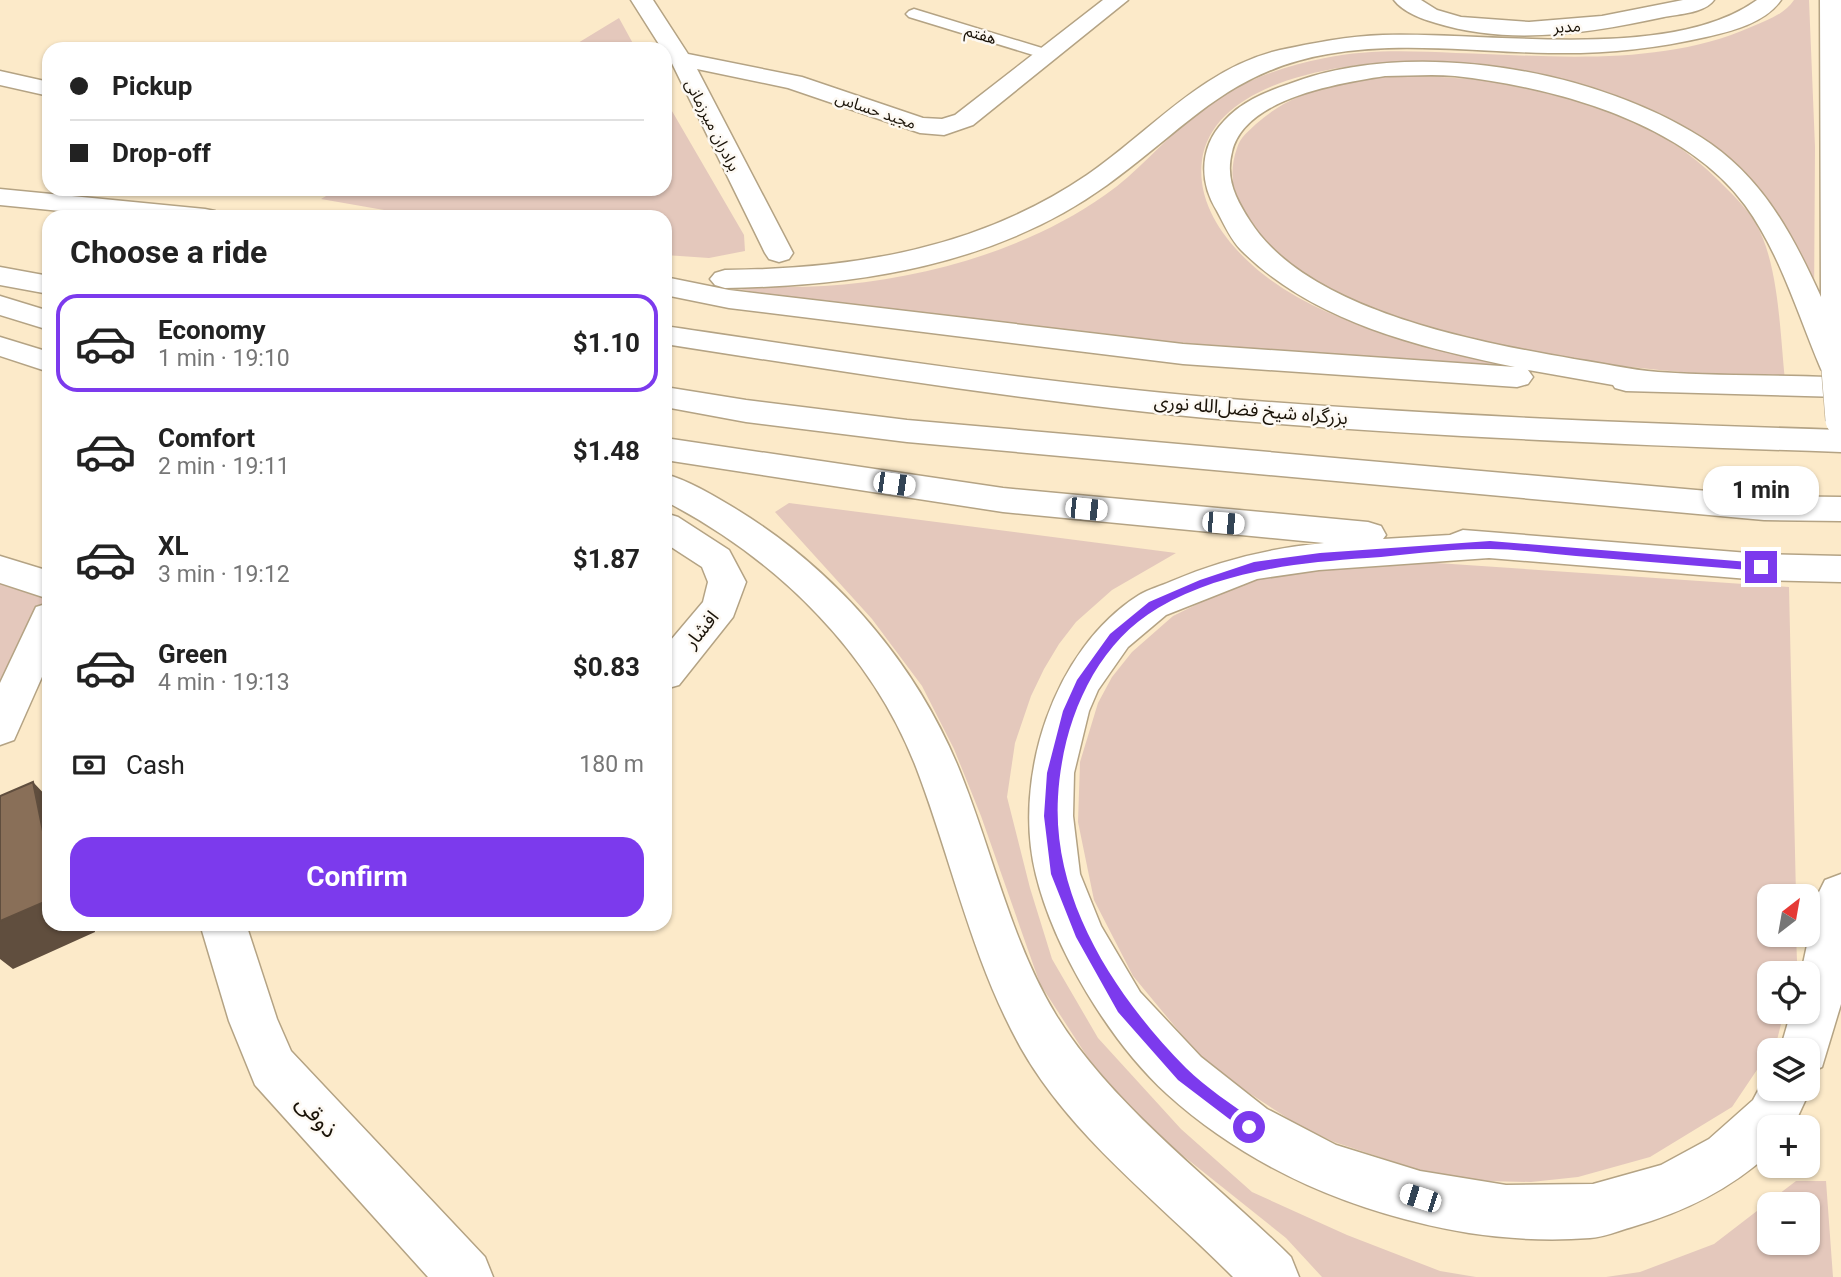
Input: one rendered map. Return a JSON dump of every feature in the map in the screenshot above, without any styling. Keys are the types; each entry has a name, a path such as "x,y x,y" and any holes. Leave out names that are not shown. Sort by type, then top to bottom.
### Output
{"main road":[{"name":"برادران میرزمانی","path":"642,0 669,42"},
{"name":"مجید حساس","path":"680,60 794,82 920,125 944,127 964,120 1117,0"},
{"name":"مدبر","path":"1405,0 1429,16 1482,26 1507,27 1611,23 1703,0"},
{"path":"672,278 788,278 862,271 895,266 960,247 1051,209 1097,181 1200,97 1235,76 1276,58 1329,48 1381,43 1614,46 1665,40 1740,20 1770,0"},
{"path":"1831,0 1841,420"},
{"path":"1555,4 1611,23"},
{"name":"برادران میرزمانی","path":"672,47 779,253"},
{"path":"1652,382 1509,357 1430,337 1365,316 1304,287 1261,257 1228,215 1216,183 1217,156 1230,130 1256,107 1287,90 1323,78 1365,70 1467,71 1519,78 1571,90 1623,108 1673,131 1712,156 1746,187 1777,236 1839,378"},
{"path":"0,78 42,87"},
{"path":"0,197 133,210"},
{"path":"0,220 37,226"},
{"path":"0,276 42,284"},
{"path":"672,287 729,299 1183,355 1524,377 1652,382 1839,378"},
{"path":"0,305 42,319"},
{"name":"بزرگراه شیخ فضل‌الله نوری","path":"672,336 893,370 1204,407 1498,429 1841,441"},
{"path":"0,346 42,360"},
{"path":"672,398 746,411 921,432 1764,508 1841,509"},
{"path":"672,450 1003,500 1196,521 1761,567 1841,569"},
{"path":"672,489 701,502 739,526 795,567 844,618 867,647 897,687 939,771 1006,968 1043,1040 1111,1123 1229,1233 1271,1277"},
{"name":"افشار","path":"672,531 716,559 727,582 720,607 672,665"},
{"path":"1490,545 1320,557 1254,566 1204,583 1153,605 1114,637 1082,683 1069,711 1053,773 1051,816 1058,874 1082,937 1132,1017 1183,1074 1249,1127 1326,1168 1420,1198 1506,1212 1593,1211 1671,1189 1727,1157 1771,1118 1780,1101"},
{"path":"0,569 42,583"},
{"path":"0,727 42,633"},
{"path":"1808,1038 1841,894"},
{"name":"ذوقی","path":"225,931 253,1021 273,1068 465,1277"}],"lane":[{"name":"هفتم","path":"914,14 1049,55"}],"shaded area":[{"path":"1794,0 1809,0 1815,147 1814,309 1792,243 1771,205 1742,171 1702,139 1670,125 1516,72 1470,64 1427,61 1379,63 1330,70 1284,82 1245,100 1216,126 1202,160 1204,193 1216,222 1236,249 1259,271 1287,291 1318,308 1385,334 1523,369 1024,328 924,317 726,287 812,287 860,283 934,269 1007,247 1074,215 1105,195 1190,119 1237,87 1306,62 1341,55 1390,51 1568,57 1643,54 1716,40 1775,16"},
{"path":"619,18 632,42 580,42"},
{"path":"1388,76 1477,80 1565,95 1607,109 1647,127 1684,151 1739,201 1764,240 1774,279 1785,380 1653,369 1499,347 1423,328 1354,302 1296,269 1252,227 1241,208 1233,179 1234,158 1239,144 1256,124 1271,112 1302,95 1352,81"},
{"path":"672,111 744,235 745,251 709,258 672,255 672,210 384,210 321,199 326,196 672,196"},
{"path":"789,503 1176,553 1112,590 1076,622 1044,669 1031,696 1015,743 1007,797 1030,888 1052,959 1098,1038 1181,1129 1252,1192 1347,1235 1440,1271 1476,1277 1322,1277 1286,1238 1147,1127 1090,1061 1040,984 981,816 954,749 922,686 872,619 775,512"},
{"path":"1422,562 1789,587 1796,884 1757,884 1757,947 1796,947 1797,961 1757,961 1757,1024 1781,1024 1778,1038 1757,1038 1757,1070 1732,1107 1650,1157 1578,1177 1531,1182 1484,1181 1419,1170 1334,1142 1298,1125 1226,1078 1196,1052 1133,976 1094,900 1078,822 1080,762 1098,703 1112,677 1132,652 1173,616 1240,583 1298,570"},
{"path":"0,583 42,598 42,607 0,692"},
{"path":"1796,1181 1826,1181 1833,1277 1606,1277 1640,1272 1714,1244 1757,1211 1757,1255 1820,1255 1820,1192 1782,1192"}],"building":[{"path":"33,782 42,826 42,903 0,921 0,796"}],"route":[{"path":"1249,1127 1183,1074 1123,1008 1082,937 1058,874 1051,816 1053,773 1060,742 1069,711 1082,683 1114,637 1153,605 1204,583 1254,566 1320,557 1490,545 1761,567"}]}
